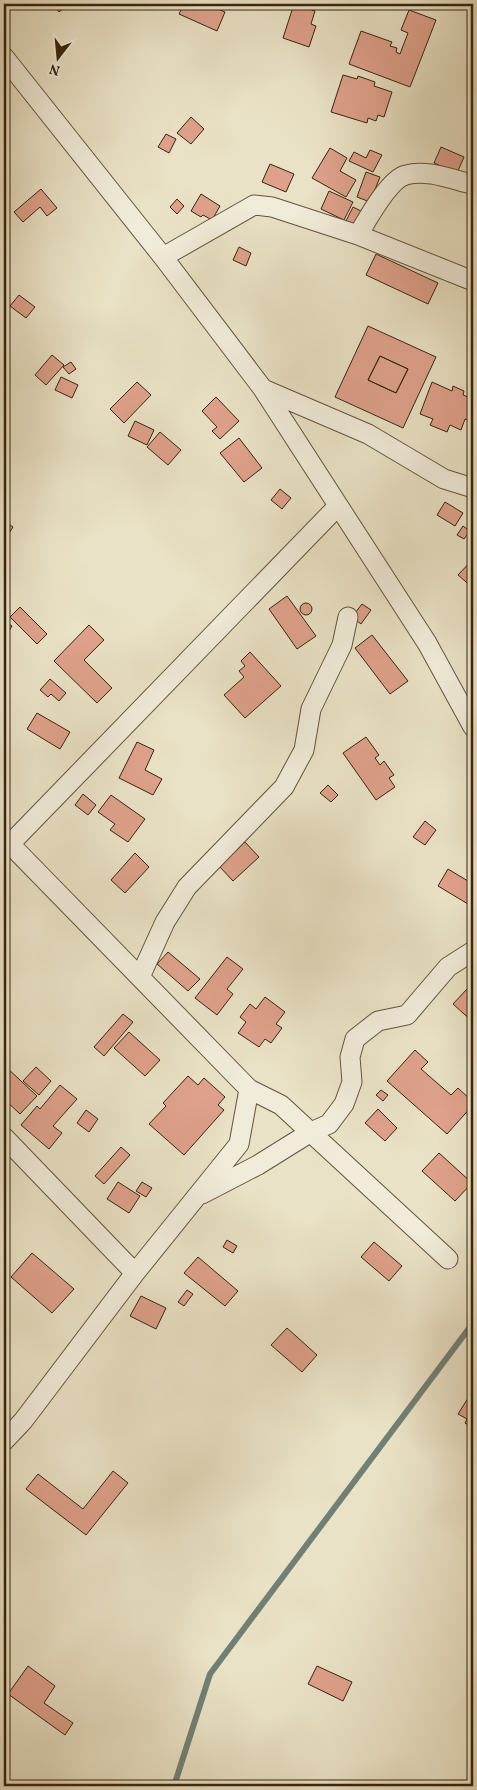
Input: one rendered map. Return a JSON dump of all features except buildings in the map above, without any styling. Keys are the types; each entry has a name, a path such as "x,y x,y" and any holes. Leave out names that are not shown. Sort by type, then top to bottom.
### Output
{"street":[{"path":"6,64 162,256 263,389 427,643 473,727"},
{"path":"358,235 389,187 404,175 426,174 473,183"},
{"path":"162,256 254,205 272,208 358,235 473,281"},
{"path":"263,389 368,434 444,479 473,488"},
{"path":"338,506 7,841 249,1089 281,1105 448,1259"},
{"path":"140,977 166,922 186,887 284,787 304,750 311,710 342,645 348,616"},
{"path":"195,1198 258,1165 311,1132 329,1124 344,1104 352,1082 350,1057 355,1039 378,1020 407,1015 448,967 473,951"},
{"path":"4,1441 23,1421 135,1273 239,1144 249,1089"},
{"path":"4,1136 135,1273"}],"waterway":[{"path":"174,1786 210,1674 473,1323"}]}
